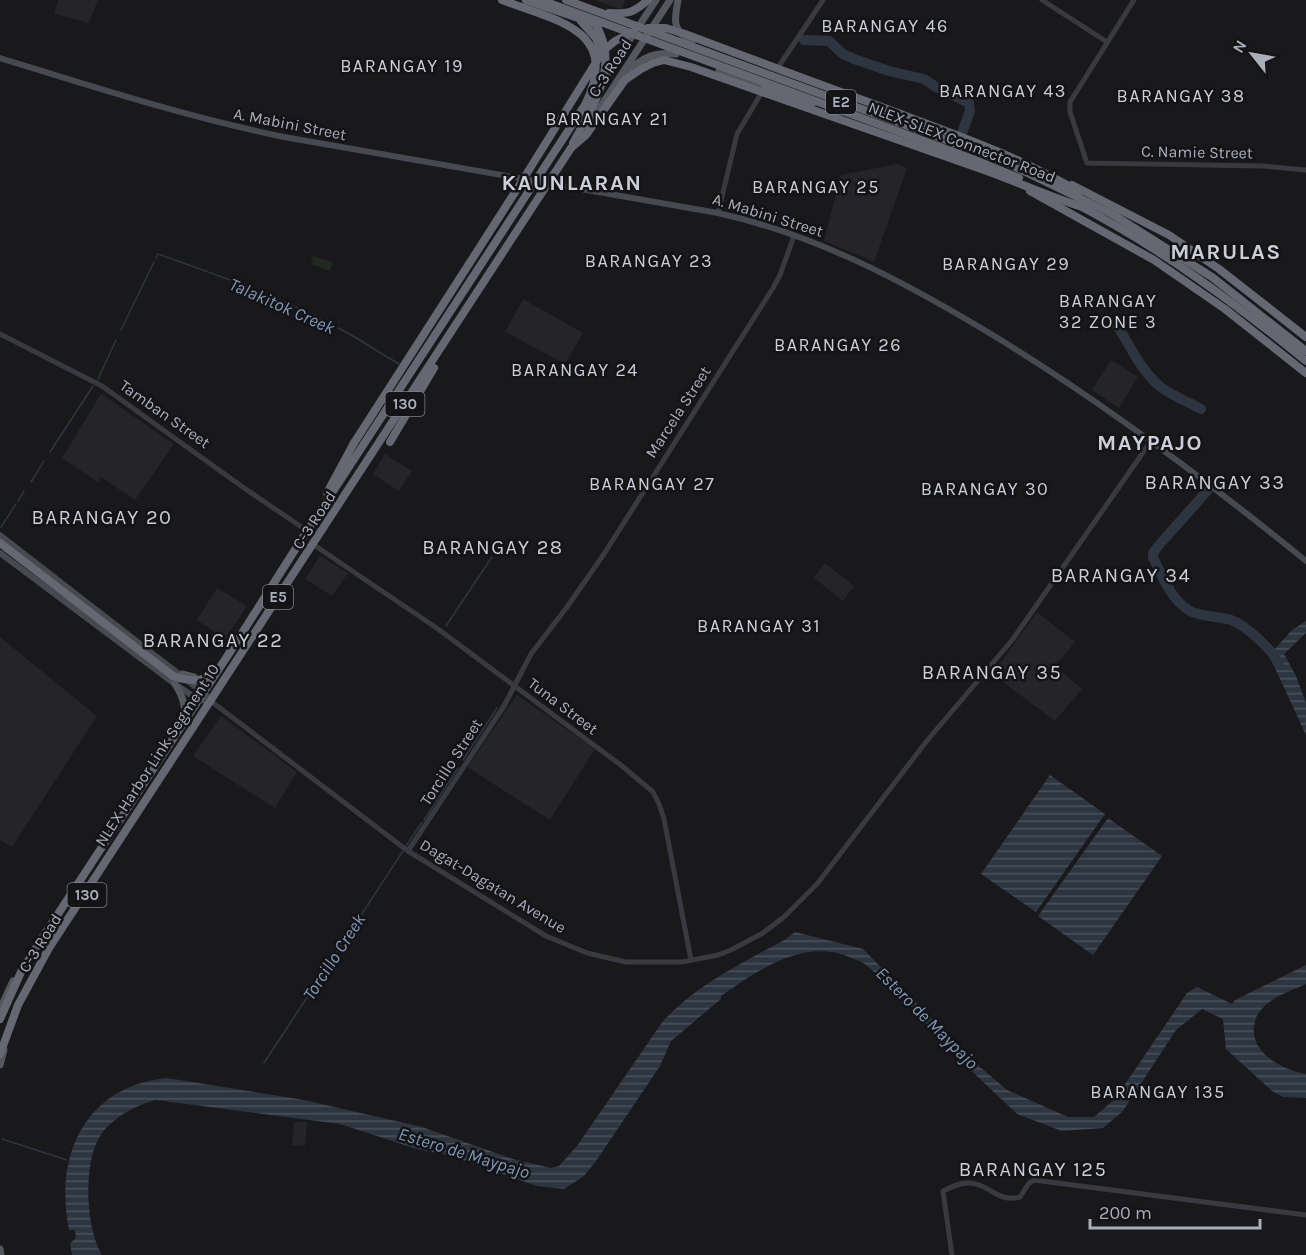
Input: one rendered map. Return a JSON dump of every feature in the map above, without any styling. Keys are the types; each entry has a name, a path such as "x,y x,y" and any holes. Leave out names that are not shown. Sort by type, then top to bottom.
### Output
{"highway":[{"name":"NLEX Harbor Link Segment 10","path":"0,1019 21,972 39,943 589,97 596,79 597,62 589,42 582,34 559,22 502,0"},
{"path":"526,0 632,38"},
{"name":"NLEX-SLEX Connector Road","path":"541,0 973,159 1082,207 1192,273 1306,361"},
{"name":"NLEX-SLEX Connector Road","path":"566,0 975,150 1057,186 1112,214 1212,276 1306,351"},
{"path":"571,148 601,90 606,69 603,39 589,15 575,0"},
{"path":"575,0 641,25"},
{"path":"609,13 625,14 653,1"},
{"path":"576,17 596,38 602,59 597,85 587,104"},
{"path":"298,545 368,421 519,186 586,75 603,51 631,32 648,28 666,28 685,34 979,143 1043,172 1078,191 1112,214"},
{"path":"571,148 585,135 626,80 653,63 664,60 691,67 1082,207"},
{"path":"774,73 1063,181 1169,235 1265,304 1306,337"},
{"path":"765,87 913,141 1014,183 1154,260 1225,309 1306,373"},
{"name":"NLEX Harbor Link Segment 10","path":"0,1054 18,1005 49,948 571,148"},
{"path":"390,442 430,375 461,316"},
{"path":"0,543 173,676 195,681 203,679 211,675 230,652"}],"main road":[{"name":"C-3 Road","path":"0,1065 13,1023 34,977 670,0"},
{"path":"678,0 675,16 676,28 684,38 692,42"},
{"name":"C-3 Road","path":"0,1009 25,960 534,182 641,25 653,1"},
{"path":"653,1 665,8"},
{"path":"641,25 774,73"},
{"path":"632,38 765,87"},
{"path":"615,85 641,59 653,54 676,54"},
{"name":"A. Mabini Street","path":"0,58 123,97 228,126 718,213 846,254 926,295 1041,364 1211,485 1306,561"},
{"name":"Dagat-Dagatan Avenue","path":"0,535 182,674 202,690 212,702"},
{"name":"Dagat-Dagatan Avenue","path":"0,553 197,699 212,702"},
{"path":"182,674 194,677 214,673"},
{"path":"176,684 183,696 184,717"},
{"path":"0,1249 1,1255"}],"street":[{"path":"718,213 739,131 756,101 823,0"},
{"path":"1042,0 1107,42 1134,0"},
{"name":"C. Namie Street","path":"1107,42 1069,106 1087,163 1263,166 1306,170"},
{"name":"Marcela Street","path":"515,686 531,654 604,554 773,288 794,236"},
{"name":"Tamban Street","path":"0,334 96,383 306,530"},
{"name":"Dagat-Dagatan Avenue","path":"212,702 408,851 525,924 563,944 587,954 626,962 662,963 691,960 731,950 763,933 784,917 817,884 883,797 1013,639 1151,441"},
{"name":"Tuna Street","path":"314,545 438,629 622,766 653,792 664,819 691,960"},
{"name":"Torcillo Street","path":"408,851 515,686"},
{"path":"951,1255 943,1191 956,1185 971,1183 1001,1197 1020,1197 1029,1183 1034,1180 1306,1215"}],"shaded area":[{"path":"58,0 98,0 89,23 54,14"},
{"path":"595,0 625,0 622,10"},
{"path":"897,164 907,168 874,262 824,241 841,175"},
{"path":"313,256 333,262 330,271 311,264"},
{"path":"523,299 583,333 565,364 505,332"},
{"path":"1111,360 1138,377 1119,408 1092,390"},
{"path":"101,394 174,444 135,500 101,477 98,482 62,458"},
{"path":"385,454 412,471 399,491 373,474"},
{"path":"320,556 348,573 332,596 305,579"},
{"path":"825,563 854,586 843,601 814,578"},
{"path":"217,588 247,606 225,639 197,620"},
{"path":"1037,612 1075,642 1055,666 1082,689 1055,721 999,679 1005,670 999,665"},
{"path":"0,637 97,716 12,847 0,840"},
{"path":"517,695 595,749 550,820 467,767"},
{"path":"221,716 297,772 275,808 193,756"},
{"path":"294,1122 307,1122 305,1146 292,1145"}],"water":[{"path":"1306,621 1306,633 1284,654 1296,676 1306,703 1306,735 1269,655 1292,630"},
{"path":"1050,775 1105,814 1036,912 981,874"},
{"path":"1108,818 1162,856 1093,955 1038,916"},
{"name":"Estero de Maypajo","path":"795,932 863,949 980,1067 1007,1090 1068,1117 1094,1117 1115,1099 1187,993 1197,987 1232,1004 1235,1000 1306,965 1306,984 1265,1005 1255,1020 1254,1037 1263,1053 1271,1059 1288,1069 1306,1074 1306,1098 1283,1097 1272,1091 1226,1049 1223,1019 1202,1009 1176,1030 1123,1111 1103,1128 1062,1131 1017,1114 958,1058 889,983 886,984 866,965 832,952 798,954 765,968 721,996 721,999 671,1041 660,1066 596,1161 584,1176 564,1189 537,1186 448,1155 417,1149 340,1124 156,1100 140,1105 124,1114 99,1138 90,1164 88,1197 93,1230 102,1255 72,1255 70,1243 76,1238 75,1230 69,1230 66,1176 72,1151 82,1129 96,1110 115,1095 139,1084 167,1078 304,1100 422,1127 513,1159 551,1168 559,1166 577,1146 663,1021 706,985"}],"waterway":[{"path":"804,40 829,41 843,54 854,59 889,71 924,79 969,103 970,111 962,133"},
{"name":"Talakitok Creek","path":"156,258 158,254 281,300 357,338 399,364"},
{"path":"121,330 154,262"},
{"path":"1116,324 1139,362 1156,383 1171,394 1201,409"},
{"path":"98,379 116,340"},
{"path":"50,452 93,386"},
{"path":"31,482 44,461"},
{"path":"1208,490 1159,545 1153,557 1177,601 1195,613 1237,622 1264,645 1278,663"},
{"path":"18,501 24,491"},
{"path":"1,527 16,504"},
{"path":"446,626 492,557"},
{"name":"Torcillo Creek","path":"463,760 497,708"},
{"name":"Torcillo Creek","path":"424,820 458,768"},
{"name":"Torcillo Creek","path":"406,846 422,822"},
{"name":"Torcillo Creek","path":"264,1063 403,851"},
{"path":"2,1139 67,1160"}],"district":[{"name":"BARANGAY 46","path":"885,26"},
{"name":"BARANGAY 19","path":"402,66"},
{"name":"BARANGAY 43","path":"1003,91"},
{"name":"BARANGAY 38","path":"1181,96"},
{"name":"BARANGAY 21","path":"607,119"},
{"name":"KAUNLARAN","path":"572,183"},
{"name":"BARANGAY 25","path":"816,187"},
{"name":"MARULAS","path":"1226,252"},
{"name":"BARANGAY 23","path":"649,261"},
{"name":"BARANGAY 29","path":"1006,264"},
{"name":"BARANGAY 32 ZONE 3","path":"1108,311"},
{"name":"BARANGAY 26","path":"838,345"},
{"name":"BARANGAY 24","path":"575,370"},
{"name":"MAYPAJO","path":"1150,443"},
{"name":"BARANGAY 33","path":"1215,482"},
{"name":"BARANGAY 27","path":"652,484"},
{"name":"BARANGAY 30","path":"985,489"},
{"name":"BARANGAY 20","path":"102,517"},
{"name":"BARANGAY 28","path":"493,547"},
{"name":"BARANGAY 34","path":"1121,575"},
{"name":"BARANGAY 31","path":"759,626"},
{"name":"BARANGAY 22","path":"213,640"},
{"name":"BARANGAY 35","path":"992,672"},
{"name":"BARANGAY 135","path":"1158,1092"},
{"name":"BARANGAY 125","path":"1033,1169"}]}
